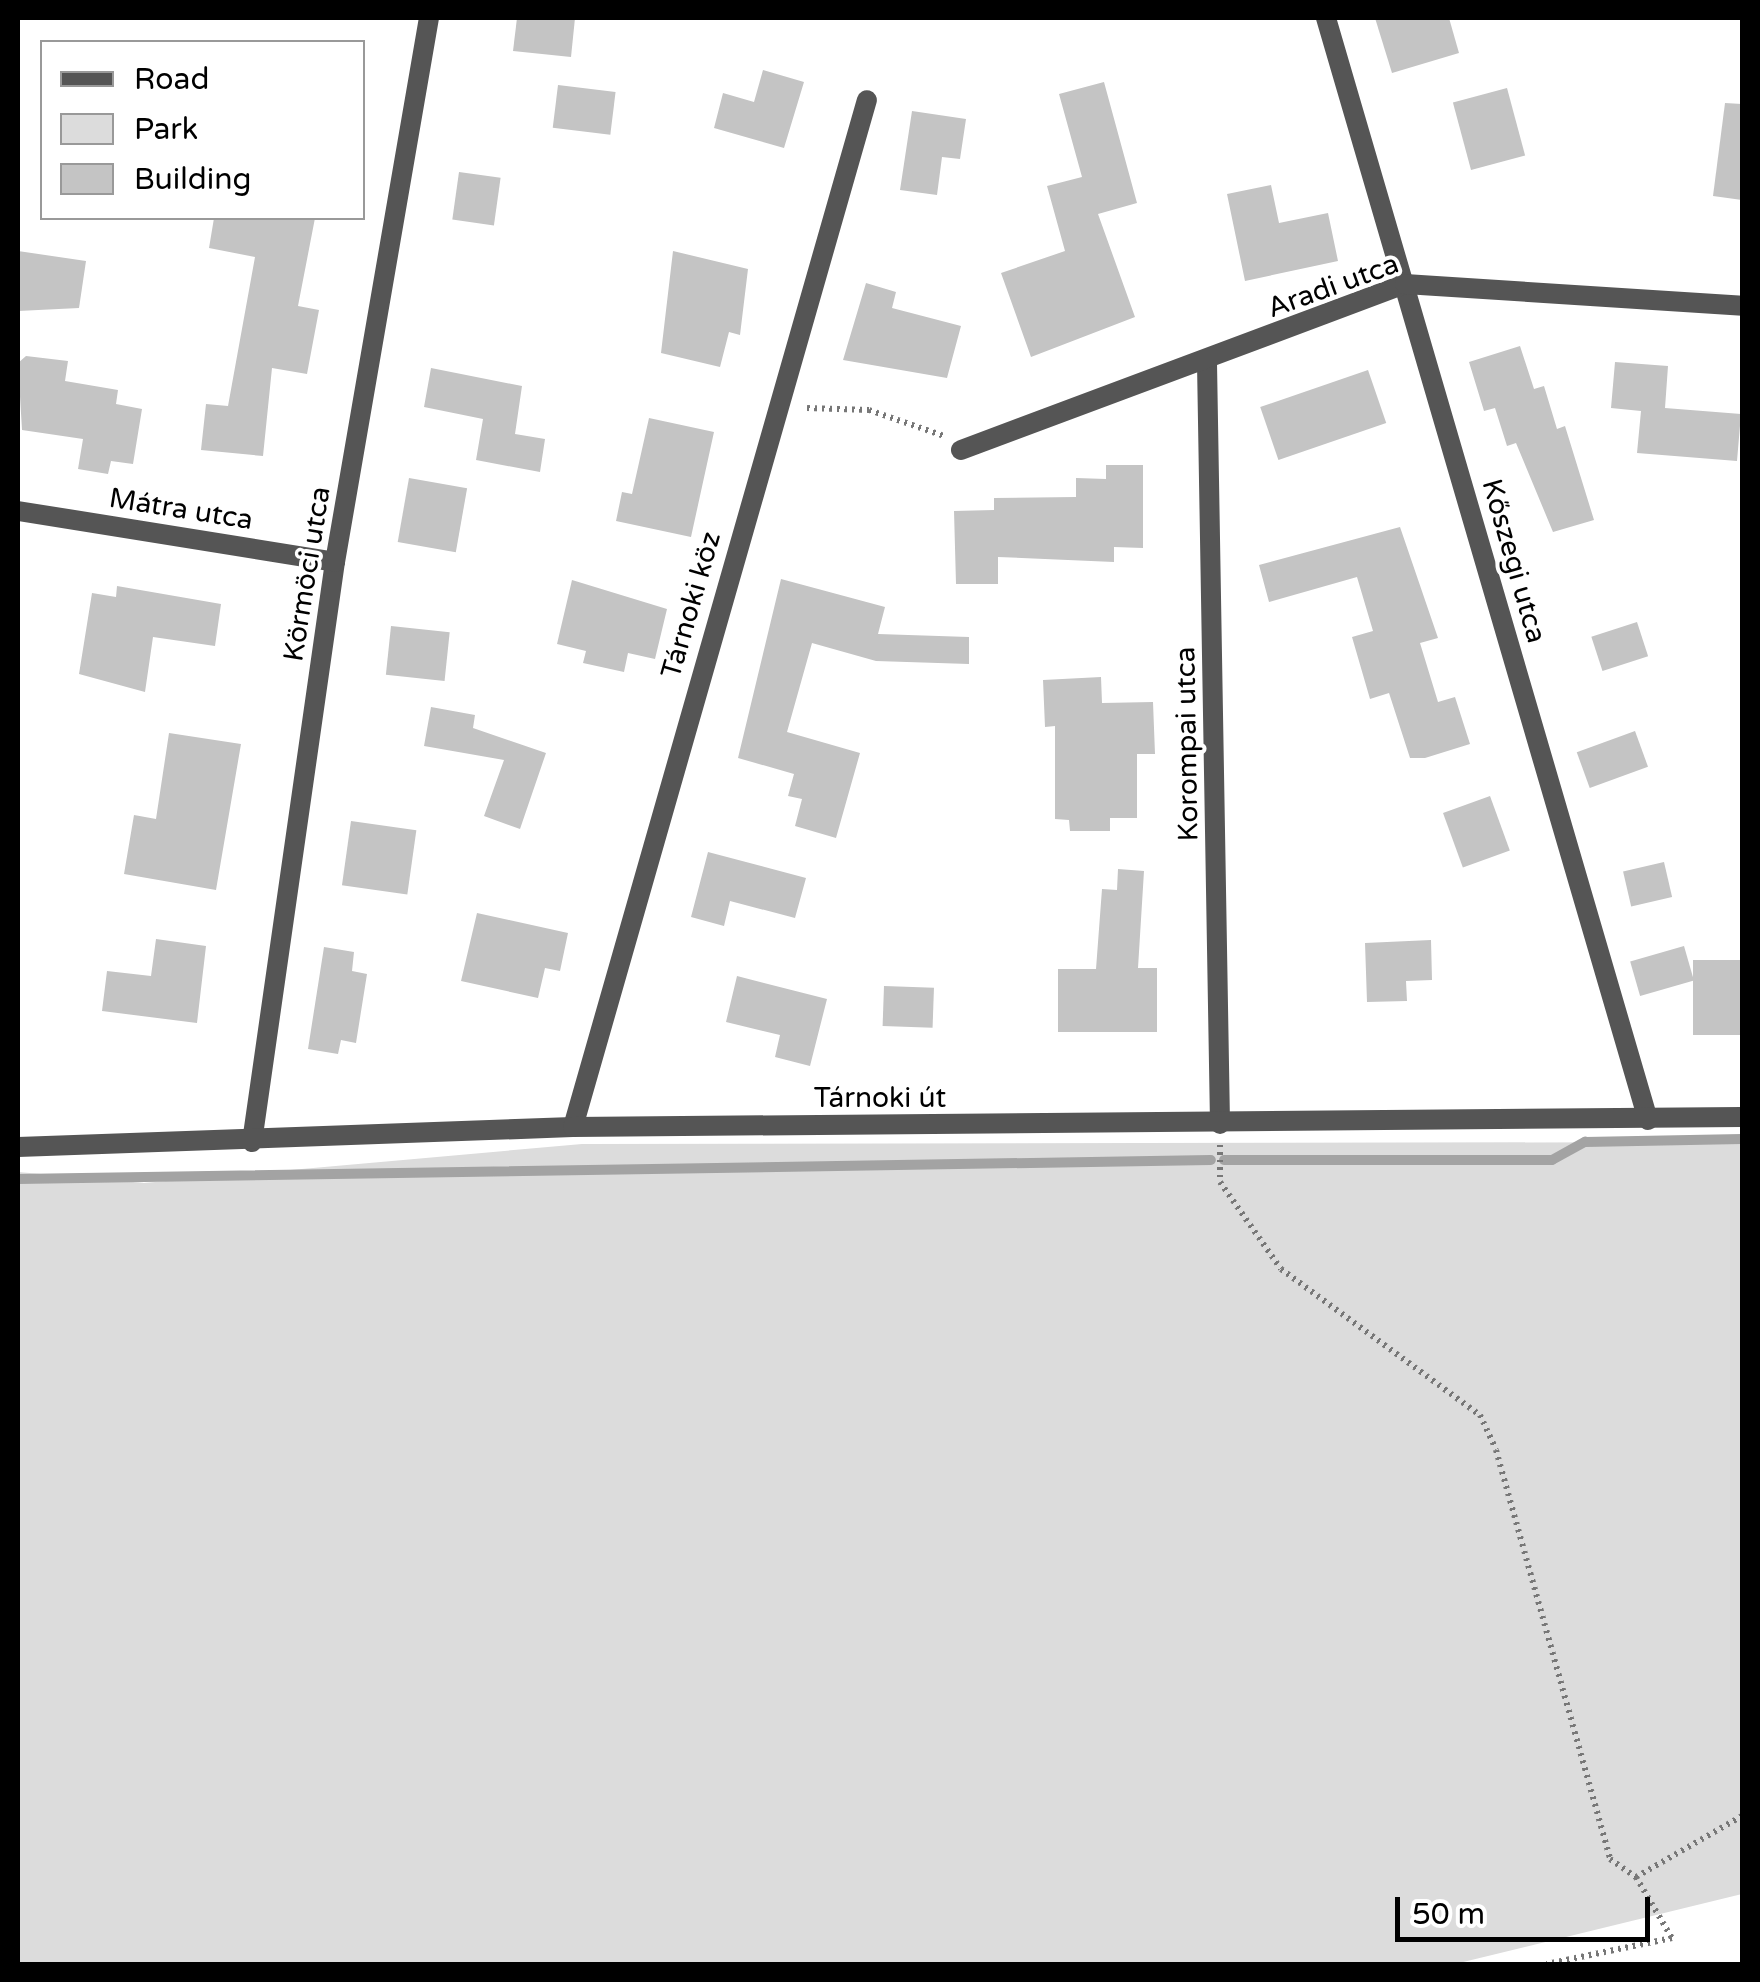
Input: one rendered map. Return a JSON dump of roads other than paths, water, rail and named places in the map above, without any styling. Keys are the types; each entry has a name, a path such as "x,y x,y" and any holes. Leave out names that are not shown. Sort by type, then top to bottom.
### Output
{"street":[{"name":"Körmöci utca","path":"252,1142 335,562 429,18"},
{"name":"Kőszegi utca","path":"1326,18 1648,1120"},
{"name":"Tárnoki köz","path":"573,1127 866,100"},
{"name":"Aradi utca","path":"961,450 1206,363 1405,284 1742,306"},
{"name":"Korompai utca","path":"1206,363 1220,1124"},
{"name":"Mátra utca","path":"18,510 335,562"},
{"name":"Tárnoki út","path":"18,1147 252,1142 573,1127 1742,1117"}],"waterway":[{"path":"1224,1160 1552,1160 1585,1142 1742,1139"},
{"path":"18,1179 1211,1160"}]}
